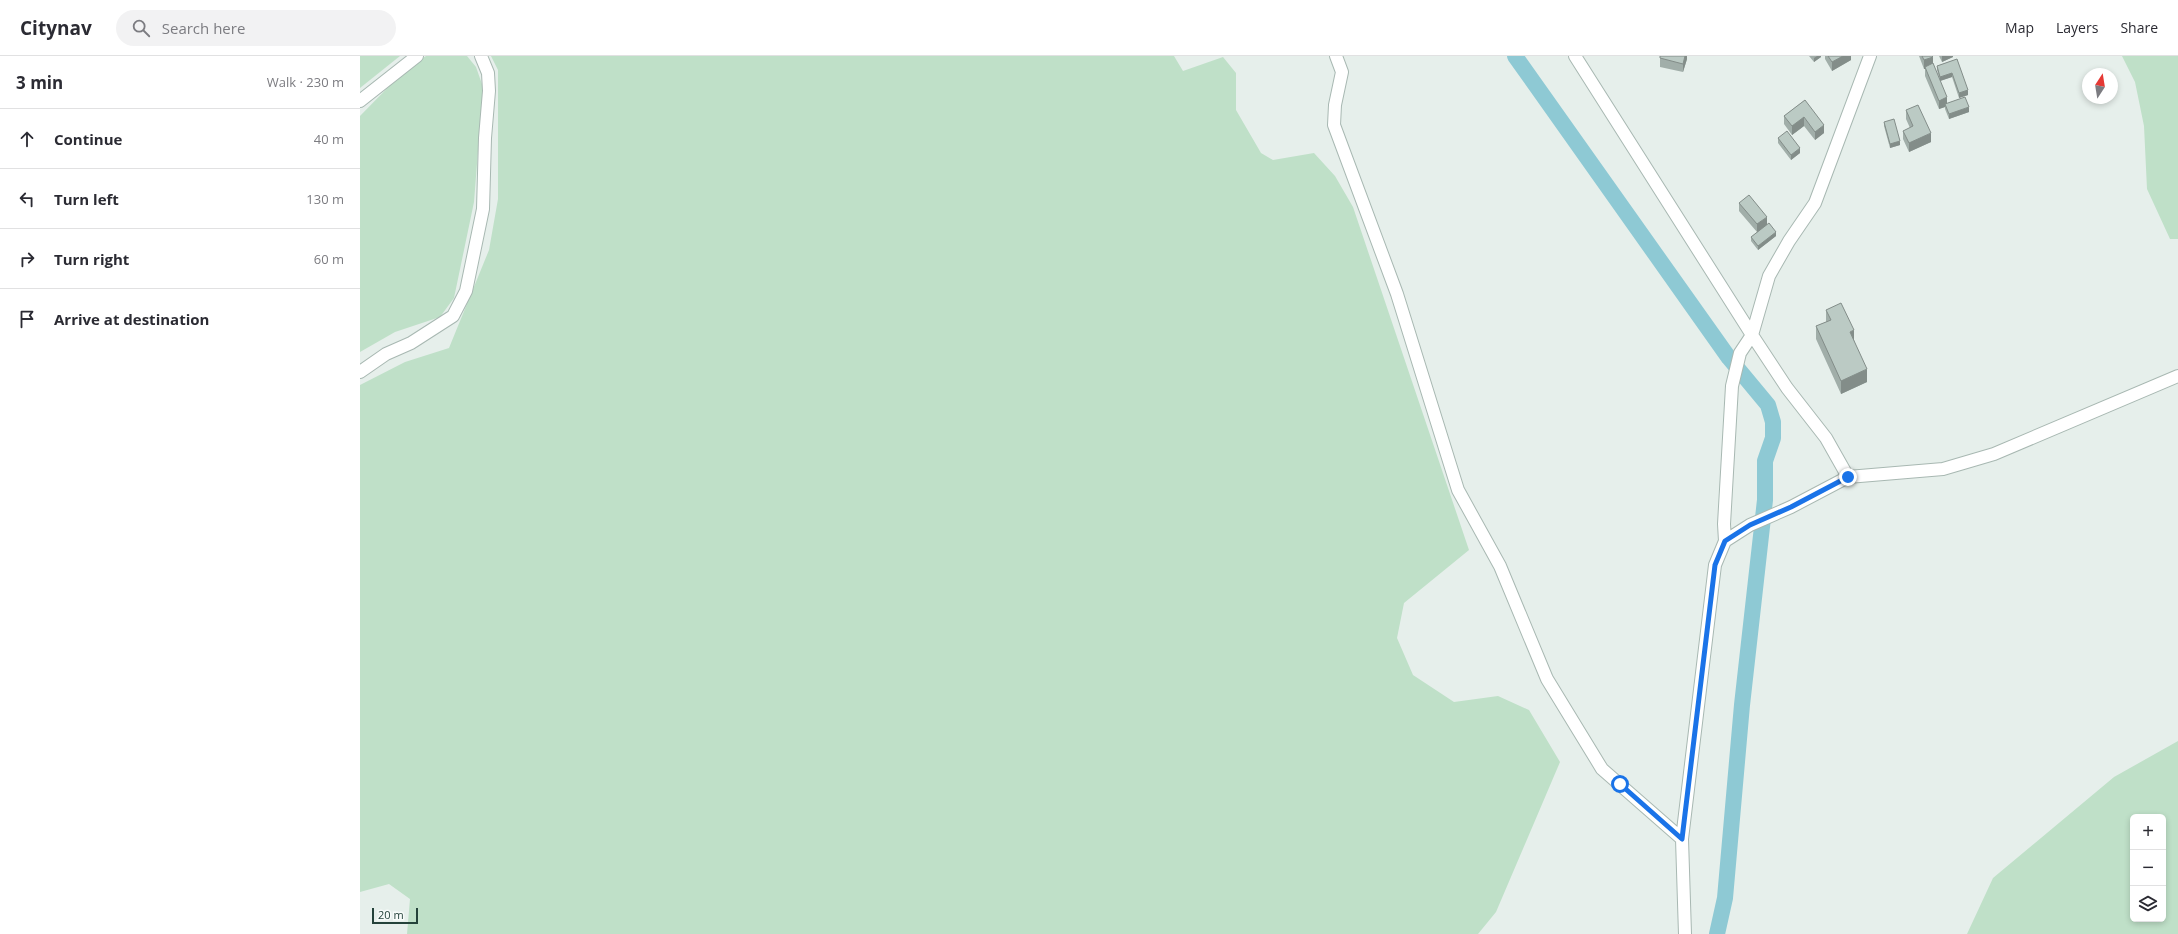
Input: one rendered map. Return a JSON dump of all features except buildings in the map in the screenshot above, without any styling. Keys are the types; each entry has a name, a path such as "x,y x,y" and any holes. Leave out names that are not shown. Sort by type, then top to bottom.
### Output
{"street":[{"path":"360,101 417,56"},
{"path":"360,372 386,354 411,343 453,316 466,291 483,210 485,138 489,91 488,73 481,56"},
{"path":"1336,56 1342,72 1335,105 1334,125 1397,294 1458,490 1500,566 1547,679 1602,769 1682,839"},
{"path":"1575,56 1752,335 1787,388 1826,438 1848,477"},
{"path":"1685,934 1682,839 1715,565 1725,541 1726,484 1734,372 1740,353 1752,335 1769,276 1789,240 1815,203 1870,56"},
{"path":"1725,541 1750,525 1848,477 1943,469 1994,454 2178,376"}],"green space":[{"path":"360,56 400,56 360,88"},
{"path":"426,56 467,56 476,67 483,87 474,202 454,298 440,317 395,332 360,352 360,116 406,69"},
{"path":"491,56 1174,56 1183,71 1223,57 1236,73 1236,110 1261,153 1273,160 1314,153 1335,176 1353,207 1469,550 1404,603 1397,638 1413,675 1454,702 1498,696 1529,710 1560,762 1496,912 1478,934 407,934 410,899 389,884 360,892 360,385 405,362 449,348 489,250 498,199 498,70"},
{"path":"2122,56 2178,56 2178,239 2170,239 2147,189 2144,126 2135,82"},
{"path":"2178,741 2178,934 1967,934 1993,878 2114,777"}],"waterway":[{"path":"1515,56 1729,358 1768,405 1773,422 1773,438 1765,461 1765,500 1742,705 1725,898 1717,934"}],"route":[{"path":"1620,784 1682,839 1715,565 1725,541 1750,525 1791,507 1848,477"}]}
